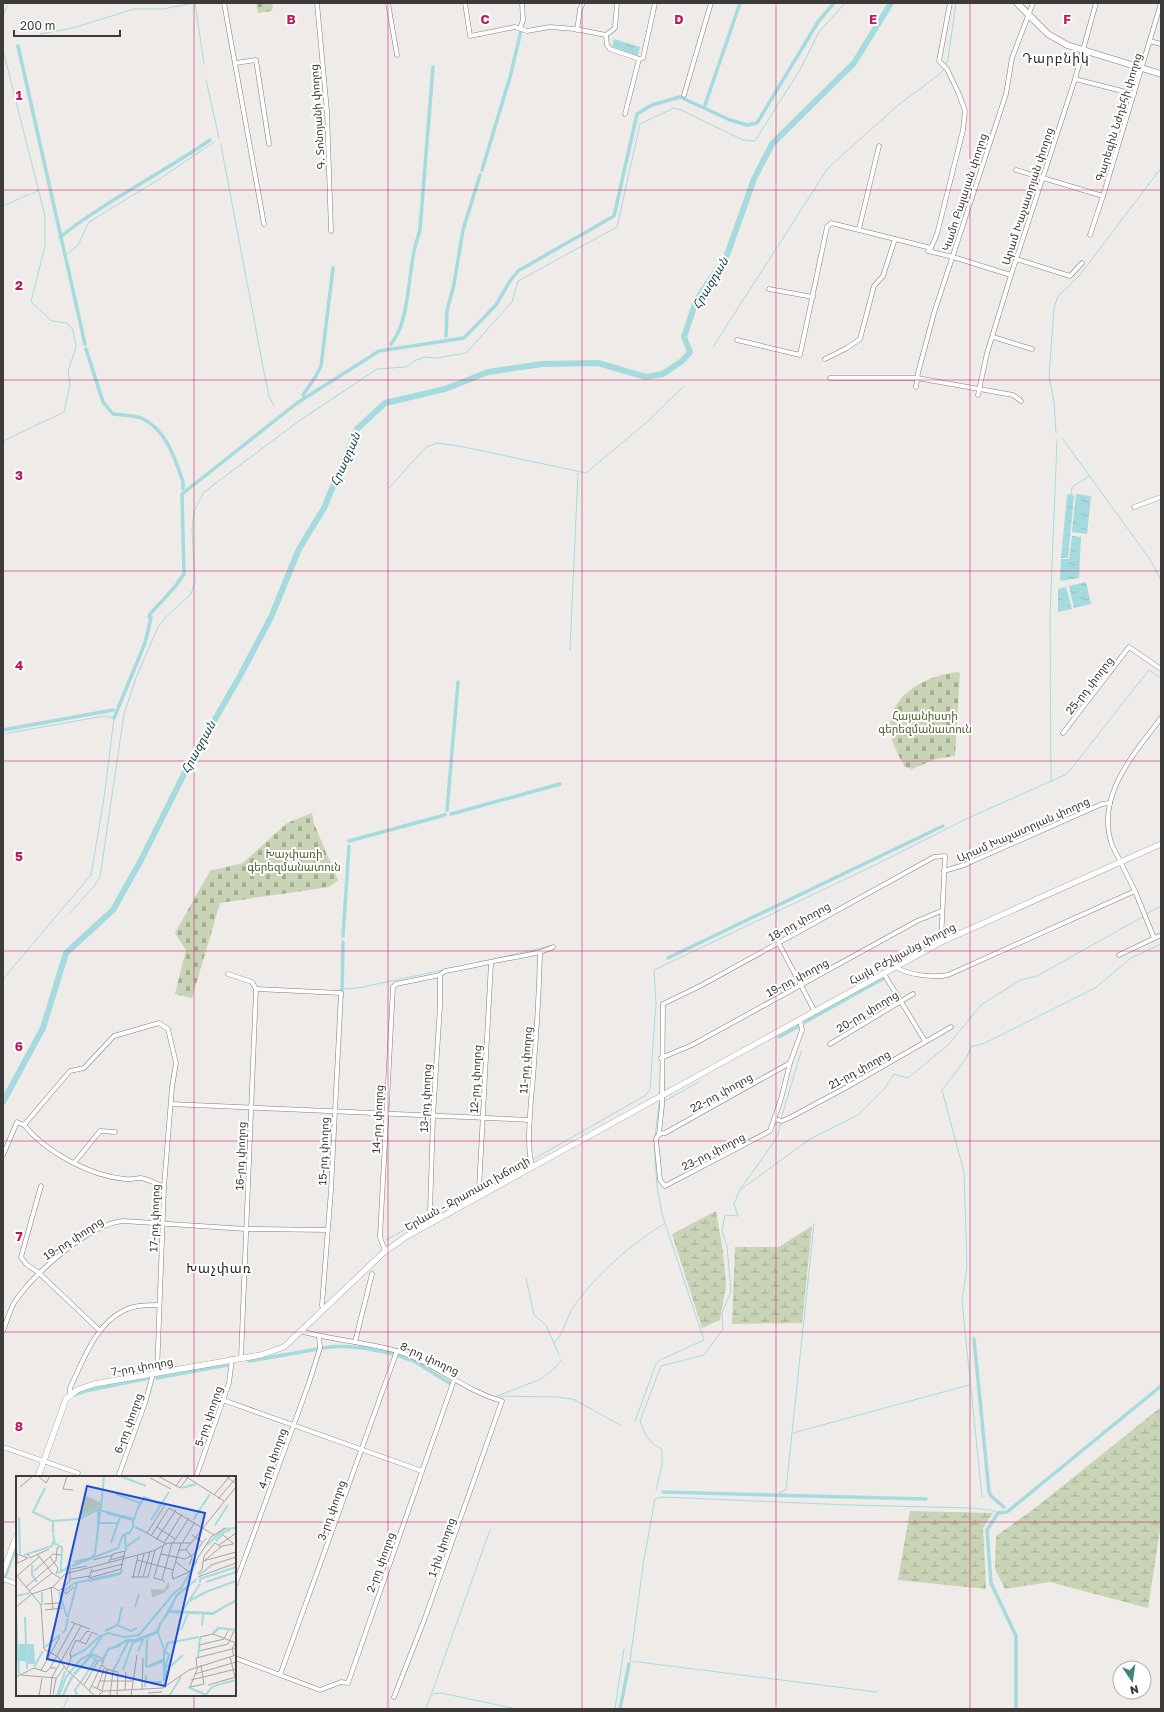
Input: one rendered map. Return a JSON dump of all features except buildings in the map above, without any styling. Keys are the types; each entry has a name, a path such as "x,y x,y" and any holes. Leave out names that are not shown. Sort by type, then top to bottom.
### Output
{"main road":[{"path":"1017,3 1053,38 1067,46 1142,67 1161,74"},
{"name":"Հայկ Բժշկյանց փողոց","path":"661,1097 941,942 1122,863 1161,844"},
{"name":"Երևան - Ջրառատ խճուղի","path":"300,1331 385,1252 532,1166 661,1097"},
{"name":"7-րդ փողոց","path":"70,1395 77,1390 94,1384 275,1351 284,1348 300,1331"},
{"path":"38,1476 66,1399 70,1395"},
{"path":"3,1573 16,1538"}],"street":[{"path":"224,3 264,224"},
{"name":"Գ. Տոնոյանի փողոց","path":"317,3 327,112 331,231"},
{"path":"388,3 397,55"},
{"path":"465,3 470,36 515,27 527,31 550,27 606,35 615,28 617,3"},
{"path":"520,28 523,20 522,3"},
{"path":"576,30 580,9 583,3"},
{"path":"625,114 639,59 643,58 655,3"},
{"path":"684,95 711,3"},
{"path":"950,3 939,61 947,69 960,94 966,111 963,130 937,234 931,248 928,251 1011,275"},
{"name":"Կամո Բալայան փողոց","path":"916,387 934,313 1006,94 1012,58 1033,3"},
{"name":"Արամ Խաչատրյան փողոց","path":"978,395 1011,275 1075,78 1096,3"},
{"name":"Գարեգին Նժդեհի փողոց","path":"1090,235 1104,196 1161,3"},
{"path":"606,35 607,45 610,48 639,59"},
{"path":"1150,40 1161,44"},
{"path":"236,63 256,60 269,144"},
{"path":"1075,78 1134,94"},
{"path":"859,229 878,146"},
{"path":"1016,170 1104,196"},
{"path":"738,340 800,355 828,225 831,223 931,248"},
{"path":"825,358 847,348 860,338 874,286 883,276 895,239"},
{"path":"1016,259 1070,276 1082,263"},
{"path":"769,289 813,297"},
{"path":"993,337 1032,349"},
{"path":"830,378 917,378 1013,395 1021,401"},
{"path":"1134,507 1161,497"},
{"name":"25-րդ փողոց","path":"1063,733 1129,647 1161,669"},
{"path":"1154,938 1135,891 1110,837 1108,816 1110,803 1125,766 1161,718"},
{"name":"Արամ Խաչատրյան փողոց","path":"944,871 964,865 1102,804 1110,803"},
{"name":"18-րդ փողոց","path":"661,1058 663,1004 702,985 934,857 945,856 944,871"},
{"path":"941,942 941,911 944,871"},
{"path":"896,967 902,971 941,976 948,975 1135,891"},
{"name":"19-րդ փողոց","path":"661,1058 692,1045 917,920 941,911"},
{"path":"1118,955 1161,935"},
{"path":"778,942 815,1012"},
{"path":"440,975 445,971 491,964 517,957 540,954 553,948"},
{"name":"11-րդ փողոց","path":"532,1166 530,1160 530,1120 540,954"},
{"name":"12-րդ փողոց","path":"481,1195 479,1188 491,964"},
{"path":"228,974 252,982 256,989"},
{"path":"884,974 924,1041"},
{"name":"14-րդ փողոց","path":"385,1252 380,1237 393,987 396,984 440,975"},
{"name":"13-րդ փողոց","path":"434,1222 430,1212 440,975"},
{"name":"15-րդ փողոց","path":"256,989 341,993 322,1305 323,1310"},
{"name":"16-րդ փողոց","path":"241,1358 256,989"},
{"name":"20-րդ փողոց","path":"830,1044 913,994"},
{"path":"774,1118 781,1099 790,1063 802,1030 800,1020"},
{"name":"17-րդ փողոց","path":"24,1125 70,1071 84,1068 114,1036 159,1023 168,1029 176,1063 164,1187 155,1374"},
{"name":"21-րդ փողոց","path":"774,1118 782,1121 847,1087 924,1041 951,1027"},
{"path":"659,1134 662,1105 661,1058"},
{"name":"22-րդ փողոց","path":"659,1134 665,1133 790,1063"},
{"path":"171,1104 433,1117 530,1120"},
{"name":"23-րդ փողոց","path":"659,1134 656,1139 660,1180 665,1186 770,1131 774,1118"},
{"path":"3,1155 17,1122 24,1125 34,1138 74,1163 93,1171 125,1179 142,1178 164,1187"},
{"path":"74,1163 100,1131 115,1132"},
{"path":"41,1186 21,1257 27,1265 38,1272 100,1332"},
{"name":"19-րդ փողոց","path":"3,1331 15,1301 38,1272 65,1251 108,1224 123,1221 246,1229 327,1230"},
{"path":"356,1342 372,1274"},
{"path":"70,1395 70,1388 86,1354 107,1322 123,1311 146,1305 159,1305"},
{"name":"8-րդ փողոց","path":"300,1331 397,1351 480,1394 502,1401"},
{"name":"4-րդ փողոց","path":"236,1581 317,1359 320,1348 319,1336"},
{"name":"3-րդ փողոց","path":"280,1676 397,1351"},
{"name":"5-րդ փողոց","path":"196,1476 229,1383 232,1360"},
{"name":"6-րդ փողոց","path":"118,1476 155,1374"},
{"name":"2-րդ փողոց","path":"280,1676 320,1690 341,1682 348,1683 454,1380"},
{"path":"223,1400 422,1471"},
{"name":"1-ին փողոց","path":"394,1697 425,1618 502,1401"},
{"path":"3,1446 78,1473"},
{"path":"3,1579 16,1584"},
{"path":"236,1658 280,1676"}],"green space":[{"path":"256,3 273,3 272,11 258,13"},
{"name":"Հայանիստի գերեզմանատուն","path":"958,672 960,673 955,756 936,759 912,769 905,767 892,740 890,730 891,717 896,706 912,689 923,682 934,677"},
{"name":"Խաչփառի գերեզմանատուն","path":"312,813 314,824 338,880 329,887 220,903 192,998 175,994 186,950 175,933 210,871 243,863 287,823"},
{"path":"716,1211 723,1252 726,1285 720,1320 702,1328 672,1234"},
{"path":"812,1226 802,1323 732,1324 735,1247 779,1247"},
{"path":"1161,1407 1161,1523 1148,1608 1050,1582 1005,1589 995,1569 996,1536 1034,1509"},
{"path":"910,1511 993,1513 983,1528 986,1589 898,1580"}],"water":[{"path":"614,39 640,47 638,56 612,47"},
{"path":"1071,494 1074,496 1068,558 1061,558 1067,495"},
{"path":"1076,494 1091,496 1087,534 1072,532"},
{"path":"1072,536 1081,537 1079,578 1060,581 1061,559 1069,559"},
{"path":"1086,582 1091,604 1074,608 1069,586"},
{"path":"1066,587 1072,609 1058,612 1058,589"}],"waterway":[{"path":"3,17 8,3"},
{"path":"195,3 204,64"},
{"path":"705,105 740,3"},
{"path":"114,718 145,643 151,618 149,617 150,614 174,588 184,574 182,494 297,403 379,351 464,338 496,305 510,281 518,271 614,216 637,114 652,105 680,97 730,120 747,125 757,123 818,22 834,3"},
{"path":"70,913 95,885 100,877 124,714 136,678 158,627 165,618 191,594 195,581 192,530 194,511 204,492 299,421 377,369 406,367 414,361 424,357 436,358 466,353 512,302 518,281 617,227 640,124 674,108 743,140 755,141 801,68 819,32 845,3"},
{"name":"Հրազդան","path":"3,1102 43,1028 66,953 113,910 140,862 189,764 240,676 271,617 299,549 324,508 357,429 385,403 445,389 488,372 542,364 598,363 646,377 663,374 682,361 690,352 684,337 696,301 727,255 754,179 772,144 854,63 891,3"},
{"path":"945,66 948,59 956,3"},
{"path":"40,34 73,28 134,9 163,9 189,4"},
{"path":"482,170 510,77 521,31"},
{"path":"18,46 85,344"},
{"path":"3,50 45,216 45,246 31,302 52,321 67,323 73,330 76,347 68,371 70,385 64,412 3,441"},
{"path":"391,344 397,336 404,315 414,254 420,229 433,67"},
{"path":"713,347 828,168 897,106 941,73 944,69"},
{"path":"206,80 219,138"},
{"path":"60,237 96,211 210,140"},
{"path":"68,253 78,245 89,222 161,178 214,142"},
{"path":"221,145 264,372 269,396 274,406"},
{"path":"1056,433 1054,402 1049,376 1054,308 1058,296 1080,275 1161,168"},
{"path":"446,336 447,311 454,284 463,230 480,175"},
{"path":"33,193 38,191"},
{"path":"3,206 30,194"},
{"path":"303,395 321,366 333,268"},
{"path":"86,349 103,402 113,414 141,418 157,429 168,445 177,463 183,482 183,489"},
{"path":"389,488 426,447 437,443 464,447 586,473 647,422 683,387"},
{"path":"1062,438 1149,558 1161,580"},
{"path":"1051,781 1050,616 1057,440"},
{"path":"570,650 578,473"},
{"path":"1071,494 1072,487 1089,476"},
{"path":"532,1160 646,1095 650,1089 656,1003 654,970 873,866 966,819 1067,774 1149,670 1161,678"},
{"path":"447,810 458,682"},
{"path":"3,730 113,710"},
{"path":"3,734 104,716 114,718 104,798 91,875 3,979"},
{"path":"451,814 560,784"},
{"path":"349,841 445,815"},
{"path":"668,958 943,826"},
{"path":"343,936 349,846"},
{"path":"1146,914 1161,906"},
{"path":"656,1490 662,1465 662,1449 650,1441 645,1434 640,1421 661,1366 704,1355 723,1329 722,1313 731,1292 727,1246 722,1231 725,1215 738,1216 734,1204 740,1190 810,1139 858,1115 885,1088 894,1074 908,1078 948,1045 981,1005 1020,980 1037,976 1144,916"},
{"path":"342,997 343,942"},
{"path":"982,1497 962,1301 967,1267 964,1172 942,1090 966,1059 971,1047 985,1043 1095,988 1131,958 1161,944"},
{"path":"481,962 550,946"},
{"path":"344,989 358,988 443,970"},
{"path":"805,1022 884,978"},
{"path":"779,1037 799,1026"},
{"path":"781,1119 801,1052"},
{"path":"665,1101 699,1082"},
{"path":"655,1137 659,1104"},
{"path":"741,1188 774,1142 781,1122"},
{"path":"635,1421 656,1364 660,1360 704,1340 662,1214 657,1186 654,1144"},
{"path":"480,1190 529,1162"},
{"path":"432,1215 477,1192"},
{"path":"386,1240 429,1216"},
{"path":"554,1343 560,1335 574,1306 603,1272 639,1241 664,1224"},
{"path":"781,1495 780,1492 786,1490 814,1224"},
{"path":"526,1278 534,1315 546,1325 559,1355"},
{"path":"974,1339 989,1492 991,1496 1004,1507"},
{"path":"323,1348 350,1347 394,1354"},
{"path":"249,1361 318,1349"},
{"path":"399,1356 414,1361 451,1384"},
{"path":"497,1396 541,1379 556,1367 561,1360"},
{"path":"157,1378 227,1365"},
{"path":"74,1395 85,1391 149,1378"},
{"path":"793,1433 969,1385"},
{"path":"1016,1709 1016,1636 991,1583 987,1530 998,1513 1007,1512 1161,1386"},
{"path":"497,1396 557,1397 573,1399 622,1426"},
{"path":"663,1492 926,1499"},
{"path":"877,1692 630,1661 644,1559 655,1499 663,1497 848,1505 971,1508 991,1510 998,1513"},
{"path":"426,1709 490,1530"},
{"path":"5,1577 16,1546"},
{"path":"615,1709 624,1649"},
{"path":"620,1709 629,1664"},
{"path":"433,1694 441,1693 517,1709"},
{"path":"63,1709 69,1696"}],"district":[{"name":"Դարբնիկ","path":"1056,58"},
{"name":"Խաչփառ","path":"219,1268"}]}
